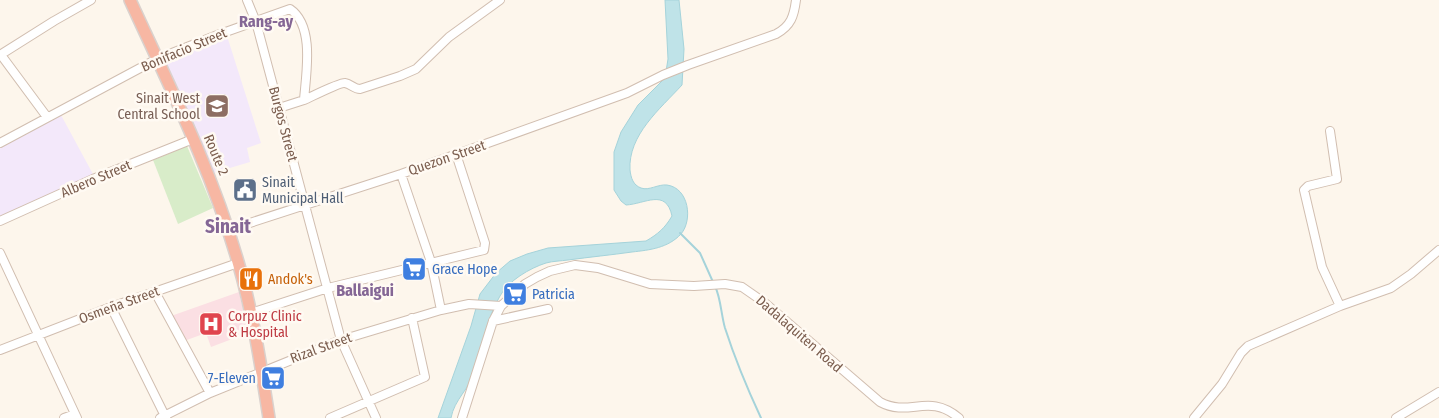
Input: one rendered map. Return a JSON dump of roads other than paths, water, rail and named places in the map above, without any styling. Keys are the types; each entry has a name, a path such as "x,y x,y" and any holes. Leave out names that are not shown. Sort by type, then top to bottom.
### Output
{"highway":[{"name":"Route 2","path":"130,0 193,139 215,192 228,230 251,313 269,418"}],"street":[{"path":"47,117 0,55 91,0"},
{"name":"Burgos Street","path":"247,0 256,22 341,340 376,418"},
{"path":"279,108 304,100 340,84 347,84 360,90 411,72 421,65 449,37 500,0"},
{"name":"Quezon Street","path":"228,230 401,174 627,93 663,75 734,50 783,30 792,21 796,0"},
{"name":"Bonifacio Street","path":"0,143 157,59 288,9 295,13 306,37 304,100"},
{"path":"1330,131 1337,179 1308,186 1304,190 1322,267 1340,306"},
{"name":"Albero Street","path":"0,221 93,179 193,139"},
{"path":"251,313 328,288 477,252 485,248 456,154"},
{"path":"401,174 431,262 441,310"},
{"path":"1194,418 1222,384 1241,353 1248,346 1340,306 1390,288 1411,274 1439,250"},
{"path":"0,253 76,416 64,418"},
{"path":"1428,259 1439,258"},
{"name":"Osmeña Street","path":"0,350 111,307 238,263"},
{"name":"Dadalaquiten Road","path":"462,418 493,321 501,306 525,284 537,277 556,269 575,265 598,268 650,284 694,286 725,284 742,287 765,303 880,402 896,408 940,406 950,410 959,418"},
{"path":"155,292 210,393"},
{"name":"Rizal Street","path":"164,417 210,393 341,340 412,318 469,304 501,306"},
{"path":"111,307 164,417"},
{"path":"493,321 548,309"},
{"path":"330,418 425,377 412,318"},
{"path":"1396,418 1439,392"}],"water":[{"path":"665,0 679,0 684,49 682,85 655,113 640,134 634,145 630,170 633,181 641,188 647,189 667,185 674,187 680,192 687,205 688,213 685,228 676,239 658,248 549,262 533,268 514,280 504,290 495,305 473,377 455,405 451,418 438,418 471,326 480,294 496,273 510,261 548,248 646,241 661,230 672,216 665,202 654,200 626,205 614,190 614,152 621,132 638,105 665,78 668,59"}],"waterway":[{"path":"680,233 700,253 713,282"},
{"path":"715,286 729,340 761,418"}],"place":[{"name":"Sinait West Central School","path":"217,106"},
{"name":"Sinait Municipal Hall","path":"245,190"},
{"name":"Grace Hope","path":"414,269"},
{"name":"Andok's","path":"251,279"},
{"name":"Patricia","path":"515,294"},
{"name":"Corpuz Clinic & Hospital","path":"211,324"},
{"name":"7-Eleven","path":"273,378"}],"district":[{"name":"Rang-ay","path":"266,21"},
{"name":"Sinait","path":"228,226"},
{"name":"Ballaigui","path":"365,290"}]}
